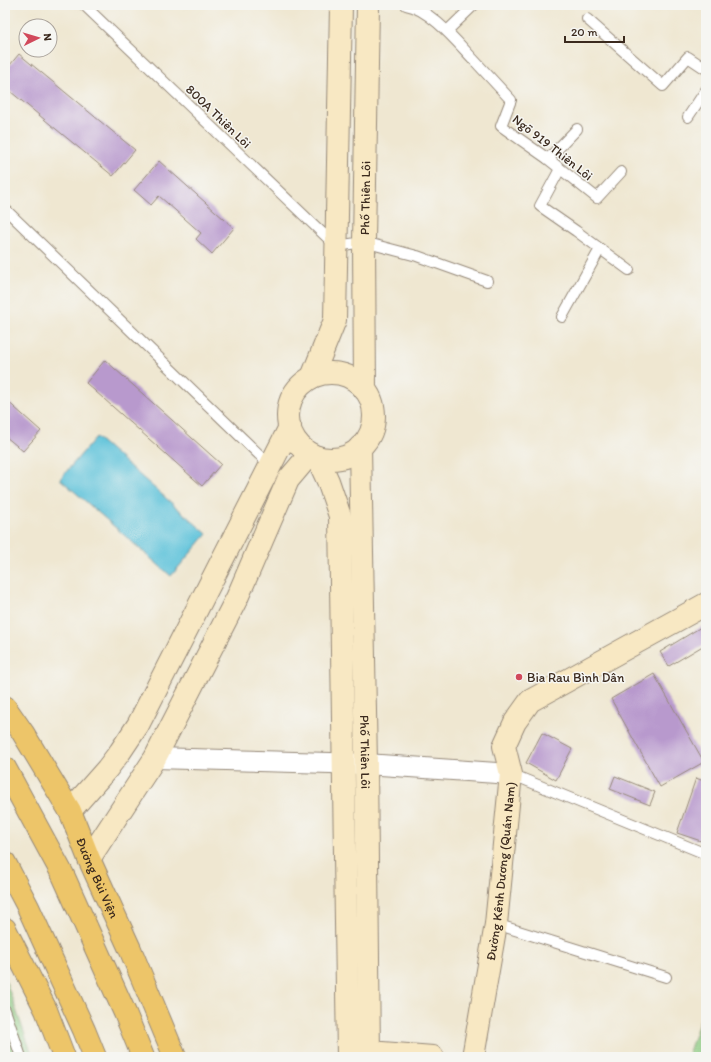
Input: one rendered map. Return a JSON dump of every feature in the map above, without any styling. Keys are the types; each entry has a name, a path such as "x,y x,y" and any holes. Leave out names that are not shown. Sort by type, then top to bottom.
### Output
{"main road":[{"name":"Phố Thiên Lôi","path":"312,377 335,320 341,5"},
{"name":"Phố Thiên Lôi","path":"365,390 364,242 368,5"},
{"path":"321,374 341,374 358,383 365,390 371,401 374,413 373,426 368,437 360,447 351,454 340,458 328,459 314,455 301,447 294,438 290,427 288,412 292,398 300,386 312,377 321,374"},
{"path":"70,811 107,769 138,725 290,427"},
{"name":"Phố Thiên Lôi","path":"359,1054 366,764 360,447"},
{"name":"Phố Thiên Lôi","path":"314,455 328,481 340,516 344,764 359,1054"},
{"path":"89,859 155,758 237,598 288,480 314,455"},
{"path":"340,516 344,509 350,507 356,509 361,520"},
{"name":"Đường Kênh Dương (Quán Nam)","path":"473,1057 496,924 511,774 504,746 515,722 530,701 706,604"},
{"name":"Đường Bùi Viện","path":"5,707 23,733 70,811 89,859 130,949 175,1057"},
{"path":"5,768 63,875 125,1013 143,1057"},
{"path":"5,863 28,907 95,1057"},
{"path":"5,929 46,1010 64,1057"},
{"path":"359,1054 433,1057"}],"street":[{"path":"155,758 366,764 511,774"}],"lane":[{"name":"800A Thiên Lôi","path":"84,5 336,246"},
{"name":"Ngõ 919 Thiên Lôi","path":"406,5 426,14 447,31 510,100 501,126 597,198 621,172"},
{"path":"447,31 474,5"},
{"path":"587,19 663,86 688,57 706,69"},
{"path":"688,117 706,90"},
{"path":"548,160 577,129"},
{"path":"560,169 540,206 629,270"},
{"path":"5,209 271,466"},
{"path":"336,246 364,242 417,256 487,281"},
{"path":"562,317 600,249"},
{"path":"511,774 706,854"},
{"path":"496,924 666,977"},
{"path":"5,1010 22,1057"}],"green space":[{"path":"5,979 33,1057 5,1057"},
{"path":"706,1003 706,1057 687,1057"}],"water":[{"path":"96,437 207,534 171,576 60,479"}],"building":[{"path":"18,55 18,58 24,58 135,150 113,176 5,87 5,71"},
{"path":"159,161 234,228 212,254 196,239 201,233 159,196 151,205 134,190"},
{"path":"105,360 221,464 202,486 86,383"},
{"path":"5,399 41,431 23,451 5,436"},
{"path":"706,624 706,644 669,666 660,652"},
{"path":"654,674 704,762 660,787 611,699"},
{"path":"542,733 572,749 556,780 526,763"},
{"path":"615,776 655,792 650,805 610,789"},
{"path":"696,778 706,782 706,837 704,842 677,833"}],"place":[{"name":"Bia Rau Bình Dân","path":"519,677"}]}
